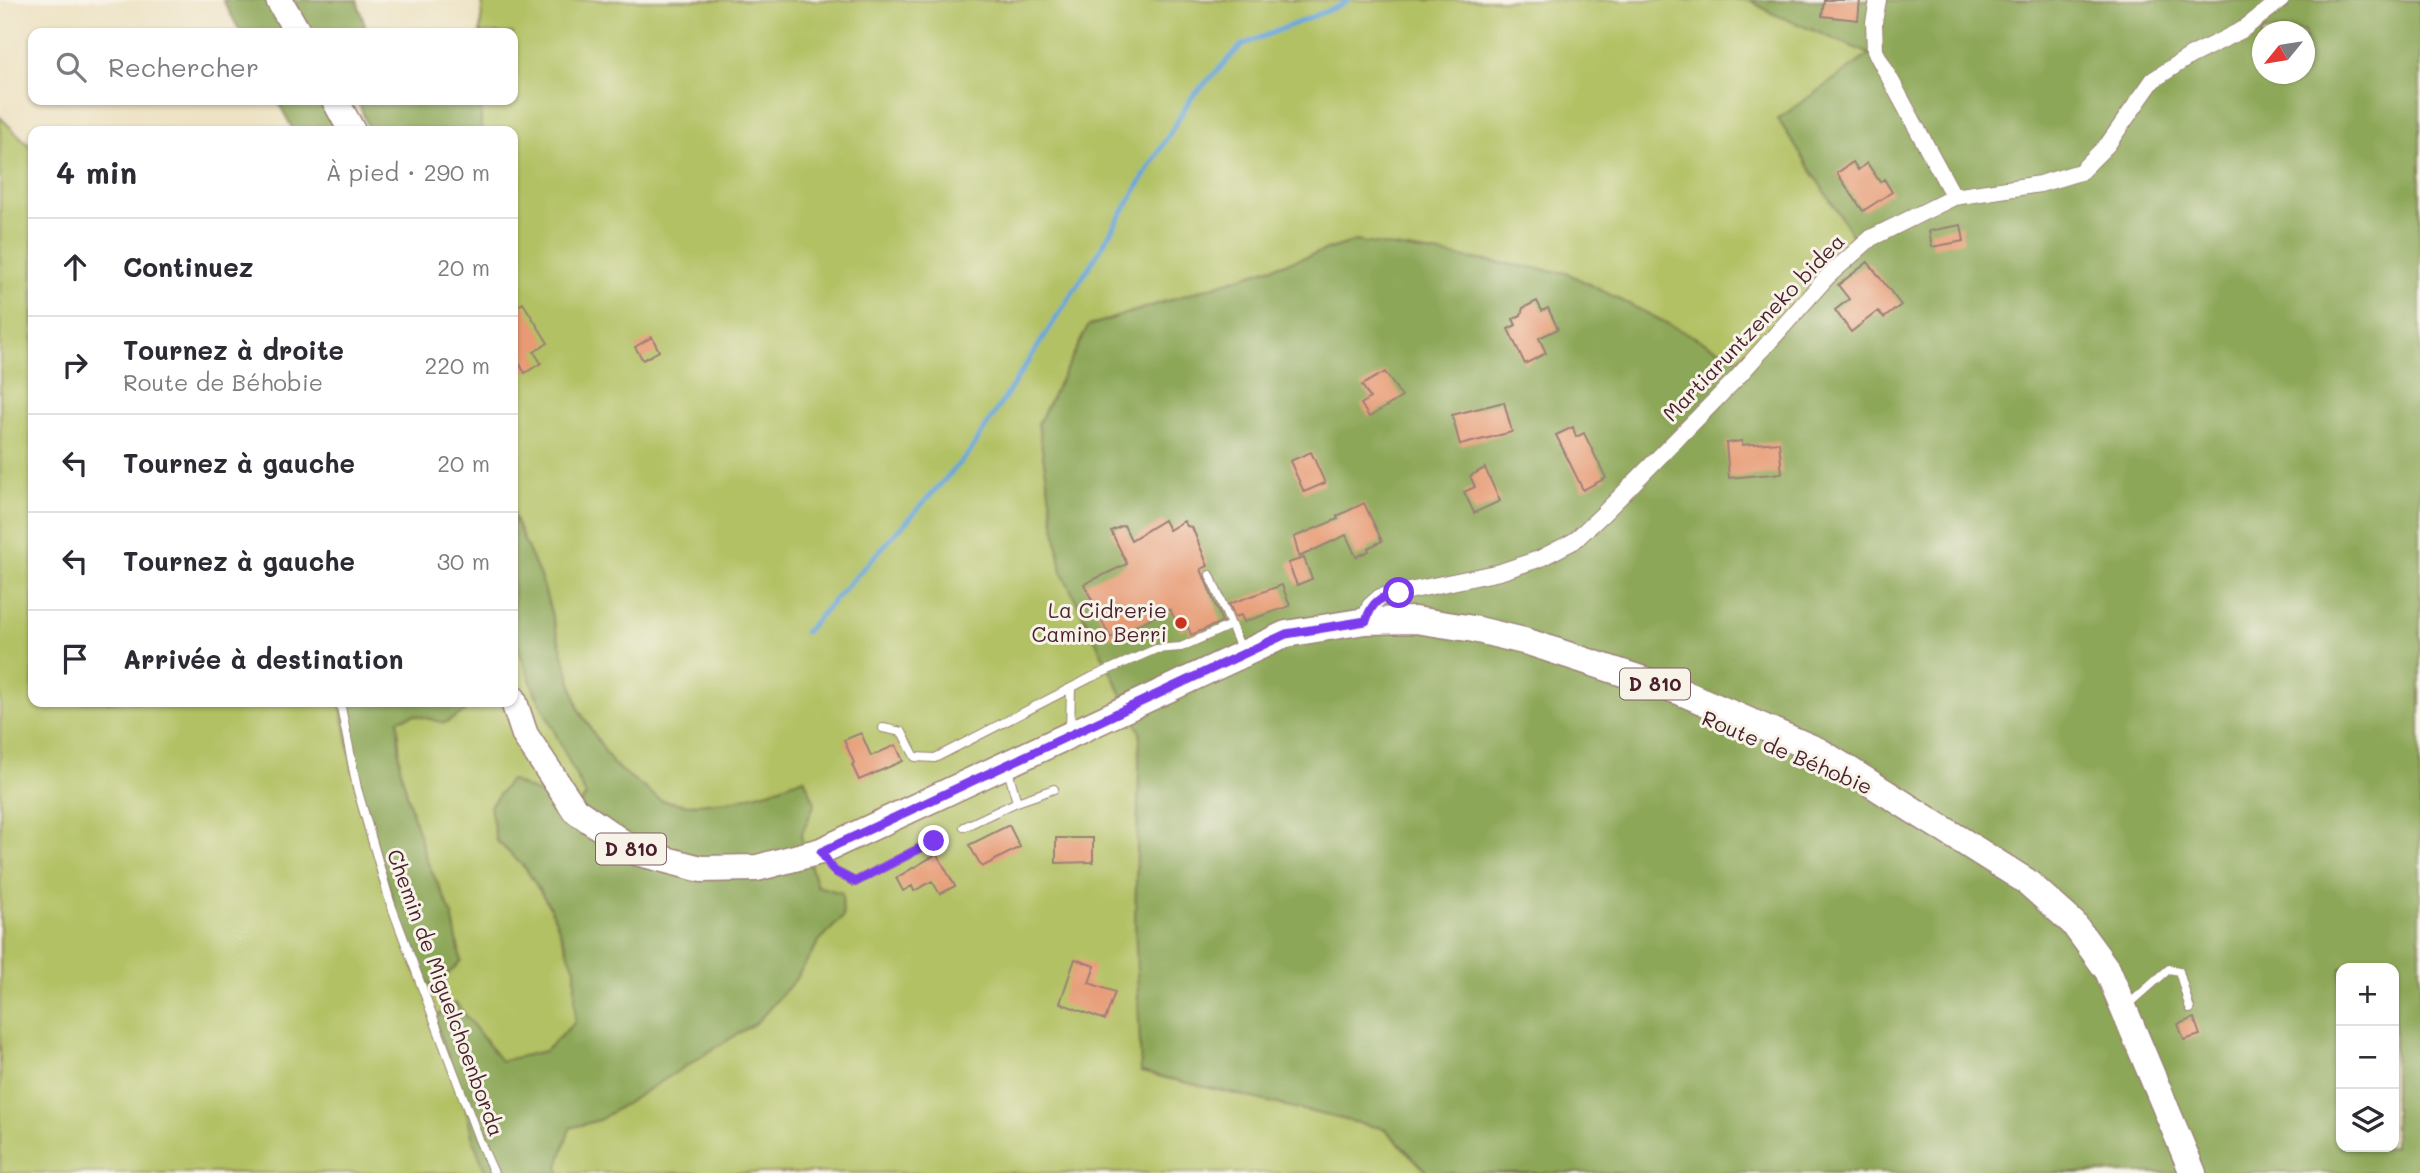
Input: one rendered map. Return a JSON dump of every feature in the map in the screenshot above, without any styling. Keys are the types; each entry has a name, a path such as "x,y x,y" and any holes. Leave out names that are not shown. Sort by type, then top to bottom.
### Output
{"main road":[{"path":"279,0 295,28"},
{"path":"338,105 349,126"},
{"name":"Route de Béhobie","path":"516,707 525,735 575,810 636,852 701,869 757,868 821,852 1286,634 1366,621 1525,657 1676,706 1819,762 1922,814 2026,881 2073,923 2108,971 2193,1173"}],"street":[{"path":"1878,0 1874,22 1875,51 1954,197"},
{"name":"Martiaruntzeneko bidea","path":"1366,621 1370,606 1380,597 1500,572 1539,559 1574,541 1736,379 1828,276 1871,238 1954,197 2040,184 2080,172 2108,144 2153,80 2190,56 2242,30 2281,0"}],"lane":[{"path":"1210,575 1243,654"},
{"path":"883,728 902,732 915,757 935,758 1071,688 1156,649 1181,647 1231,625"},
{"path":"1070,735 1071,688"},
{"name":"Chemin de Miguelchoenborda","path":"341,707 357,788 390,902 494,1173"},
{"path":"1007,764 1017,802"},
{"path":"964,827 1017,802 1054,789"},
{"path":"821,852 834,871 855,882 934,841"},
{"path":"2125,1007 2169,968 2179,971 2190,1009"}],"green space":[{"path":"223,0 357,0 365,28 238,28"},
{"path":"483,0 1894,0 1989,286 1141,1072 1385,1129 1428,1173 0,1173 0,117 28,144 28,707 518,707 518,126 474,126 476,105 518,105 518,28 480,28"},
{"path":"1750,0 2420,0 2420,1173 1428,1173 1385,1129 1141,1072 1135,922 1140,732 1062,572 1038,424 1088,326 1355,241 1567,273 1738,359 1766,336 1855,239 1778,119 1870,54 1769,12"},
{"path":"280,105 343,105 334,126 291,126"},
{"path":"360,105 481,105 481,126 367,126"},
{"path":"518,526 542,581 579,710 613,764 660,800 688,805 735,800 804,778 815,803 801,836 817,886 842,893 843,917 820,940 795,980 757,1022 599,1120 570,1128 558,1166 560,1173 486,1173 473,1140 465,1103 434,1018 456,1003 501,1061 545,1051 575,1022 575,969 550,907 526,869 496,840 490,806 510,780 575,810 586,796 535,692 518,647"},
{"path":"341,707 466,707 464,712 445,723 414,715 398,720 400,767 427,861 452,914 461,961 434,988 416,972 357,788"}],"building":[{"path":"1824,0 1860,0 1858,20 1822,16"},
{"path":"1853,162 1858,170 1867,163 1880,182 1884,179 1892,192 1863,211 1837,173"},
{"path":"1961,225 1964,241 1932,247 1929,231"},
{"path":"1868,262 1901,305 1884,318 1878,311 1851,332 1835,310 1849,299 1838,285"},
{"path":"1537,301 1542,311 1548,308 1558,329 1539,338 1546,353 1525,364 1508,329 1516,325 1513,319 1521,315 1523,308"},
{"path":"523,303 548,343 534,352 541,363 525,373 518,361 518,306"},
{"path":"652,337 659,351 643,360 635,347"},
{"path":"1385,372 1402,397 1369,417 1361,404 1370,398 1362,385"},
{"path":"1504,402 1512,432 1460,445 1452,415"},
{"path":"1573,427 1576,437 1584,433 1606,478 1583,490 1556,435"},
{"path":"1742,441 1742,445 1779,442 1782,473 1729,478 1726,443"},
{"path":"1311,452 1325,483 1304,492 1290,461"},
{"path":"1485,468 1500,501 1474,513 1464,492 1475,487 1470,476"},
{"path":"1364,503 1382,541 1356,557 1346,535 1299,557 1294,537 1338,519 1337,516"},
{"path":"1164,520 1169,530 1184,521 1187,526 1192,527 1208,566 1201,569 1222,622 1191,635 1188,627 1180,630 1170,609 1110,638 1084,584 1127,564 1111,531 1124,525 1131,540"},
{"path":"1304,558 1312,579 1297,585 1288,563"},
{"path":"1282,585 1290,606 1244,622 1241,615 1235,617 1229,604"},
{"path":"861,733 871,756 896,745 903,761 859,780 844,740"},
{"path":"1009,825 1020,847 982,867 969,845"},
{"path":"1056,838 1093,838 1093,862 1056,863"},
{"path":"937,854 955,886 940,894 932,881 914,891 912,886 903,891 896,878"},
{"path":"1075,959 1095,966 1089,983 1115,992 1105,1020 1060,1003"},
{"path":"2194,1018 2200,1035 2184,1040 2178,1024"}],"waterway":[{"path":"805,632 969,453 1095,258 1191,98 1242,45 1348,0"}],"place":[{"name":"La Cidrerie Camino Berri","path":"1181,623"}],"route":[{"path":"934,841 855,882 834,871 821,852 1286,634 1366,621 1370,606 1380,597 1399,593"}]}
